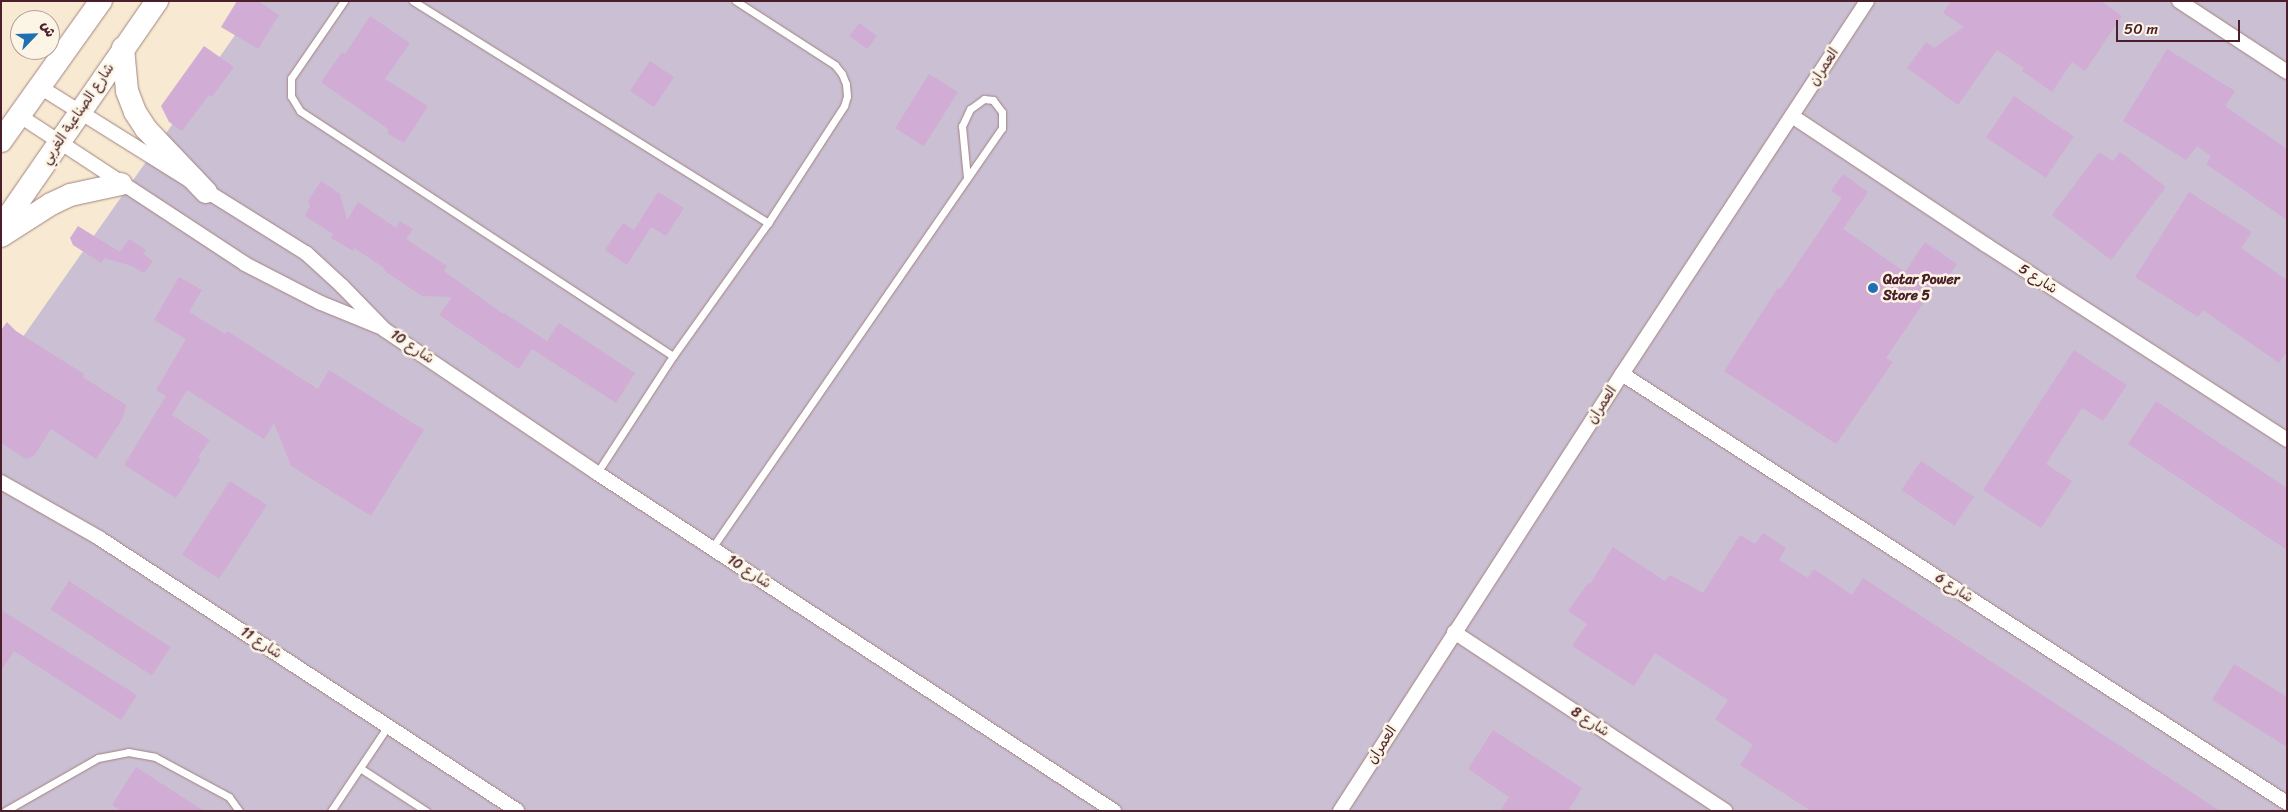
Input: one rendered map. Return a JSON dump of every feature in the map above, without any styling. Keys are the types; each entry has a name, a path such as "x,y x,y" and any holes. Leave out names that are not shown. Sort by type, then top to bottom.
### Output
{"main road":[{"path":"1,142 101,1"},
{"name":"شارع الصناعية الغربي","path":"1,227 157,1"},
{"path":"123,48 127,91 135,112 146,130 206,192"},
{"path":"1,236 51,204 70,195 121,184"}],"street":[{"name":"العمران","path":"1340,811 1454,632 1867,1"},
{"path":"2178,1 2287,72"},
{"name":"شارع 10","path":"40,87 306,253 385,330"},
{"name":"شارع 10","path":"20,116 245,264 321,303 385,330 597,473 1114,811"},
{"name":"شارع 5","path":"1792,116 1994,251 2287,440"},
{"name":"شارع 6","path":"1622,374 2287,803"},
{"name":"شارع 11","path":"1,482 99,538 516,811"},
{"name":"شارع 8","path":"1454,632 1725,811"}],"lane":[{"path":"344,1 291,78 291,96 300,111 674,356"},
{"path":"413,1 768,223"},
{"path":"597,473 674,356 768,223 844,106 847,96 846,84 842,74 835,65 736,1"},
{"path":"712,548 1002,128 1002,112 993,100 984,99 970,109 962,126 967,178"},
{"path":"331,811 388,726"},
{"path":"5,811 98,758 128,752 155,757 163,761 229,797 239,811"},
{"path":"360,768 426,811"}],"shaded area":[{"path":"259,1 2287,1 2287,811 1,811 1,368"}],"building":[{"path":"237,1 258,1 279,15 258,49 221,27"},
{"path":"1951,1 2101,1 2122,16 2085,71 2072,62 2052,92 2022,71 2024,68 1997,50 1958,105 1907,68 1926,42 1934,48 1964,27 1943,13"},
{"path":"370,16 410,43 385,79 428,106 404,143 388,134 388,129 321,82 342,52 345,54"},
{"path":"859,23 877,36 867,49 850,36"},
{"path":"204,46 234,67 212,97 209,95 182,131 169,122 161,106"},
{"path":"2167,49 2235,91 2225,106 2287,149 2287,220 2206,164 2211,156 2197,146 2186,160 2123,121"},
{"path":"650,61 674,77 654,107 630,91"},
{"path":"929,74 958,92 924,146 895,128"},
{"path":"2014,96 2074,136 2046,178 1986,137"},
{"path":"2099,152 2113,161 2120,152 2166,187 2111,260 2052,215"},
{"path":"1843,174 1868,192 1843,229 1905,272 1925,242 1957,264 1942,286 1937,283 1886,358 1893,362 1836,444 1724,371 1778,288 1780,289 1842,198 1831,191"},
{"path":"321,181 340,194 347,220 358,202 396,228 400,221 413,229 406,239 447,266 444,271 503,314 547,341 559,323 635,373 616,403 532,349 519,369 439,315 452,297 422,296 354,248 353,251 331,238 333,234 305,216 310,206 308,201"},
{"path":"658,192 684,208 666,236 651,227 627,265 605,250 623,223 634,230"},
{"path":"2189,192 2252,232 2241,248 2287,280 2287,352 2279,363 2203,310 2198,317 2135,277"},
{"path":"78,226 120,252 129,239 146,250 143,254 153,261 144,273 132,266 104,258 101,263 73,245 70,238"},
{"path":"179,277 202,290 189,312 225,334 227,331 318,389 329,370 424,430 371,516 291,466 274,423 264,439 187,390 172,415 210,440 198,457 201,459 176,498 124,465 166,396 156,390 186,339 154,320"},
{"path":"7,322 16,331 84,374 83,377 126,405 123,418 96,459 51,429 34,456 26,459 1,443 1,330"},
{"path":"2074,350 2127,385 2103,421 2082,408 2046,464 2072,481 2041,528 1983,490"},
{"path":"2156,401 2287,488 2287,550 2128,444"},
{"path":"1921,461 1974,497 1954,526 1901,490"},
{"path":"230,481 267,505 219,579 182,555"},
{"path":"1763,533 1786,548 1779,560 1808,578 1814,569 1852,595 1863,578 2220,811 1811,811 1740,765 1753,745 1715,719 1728,700 1655,653 1634,686 1572,646 1587,624 1568,611 1588,583 1590,584 1613,547 1665,581 1670,575 1703,593 1740,535 1755,544"},
{"path":"69,581 170,647 152,675 50,610"},
{"path":"1,610 137,695 121,720 14,651 1,671"},
{"path":"2234,664 2287,697 2287,747 2212,700"},
{"path":"1493,730 1582,788 1568,811 1500,811 1509,797 1468,769"},
{"path":"136,767 204,811 121,811 112,805"}],"place":[{"name":"Qatar Power Store 5","path":"1873,288"}]}
